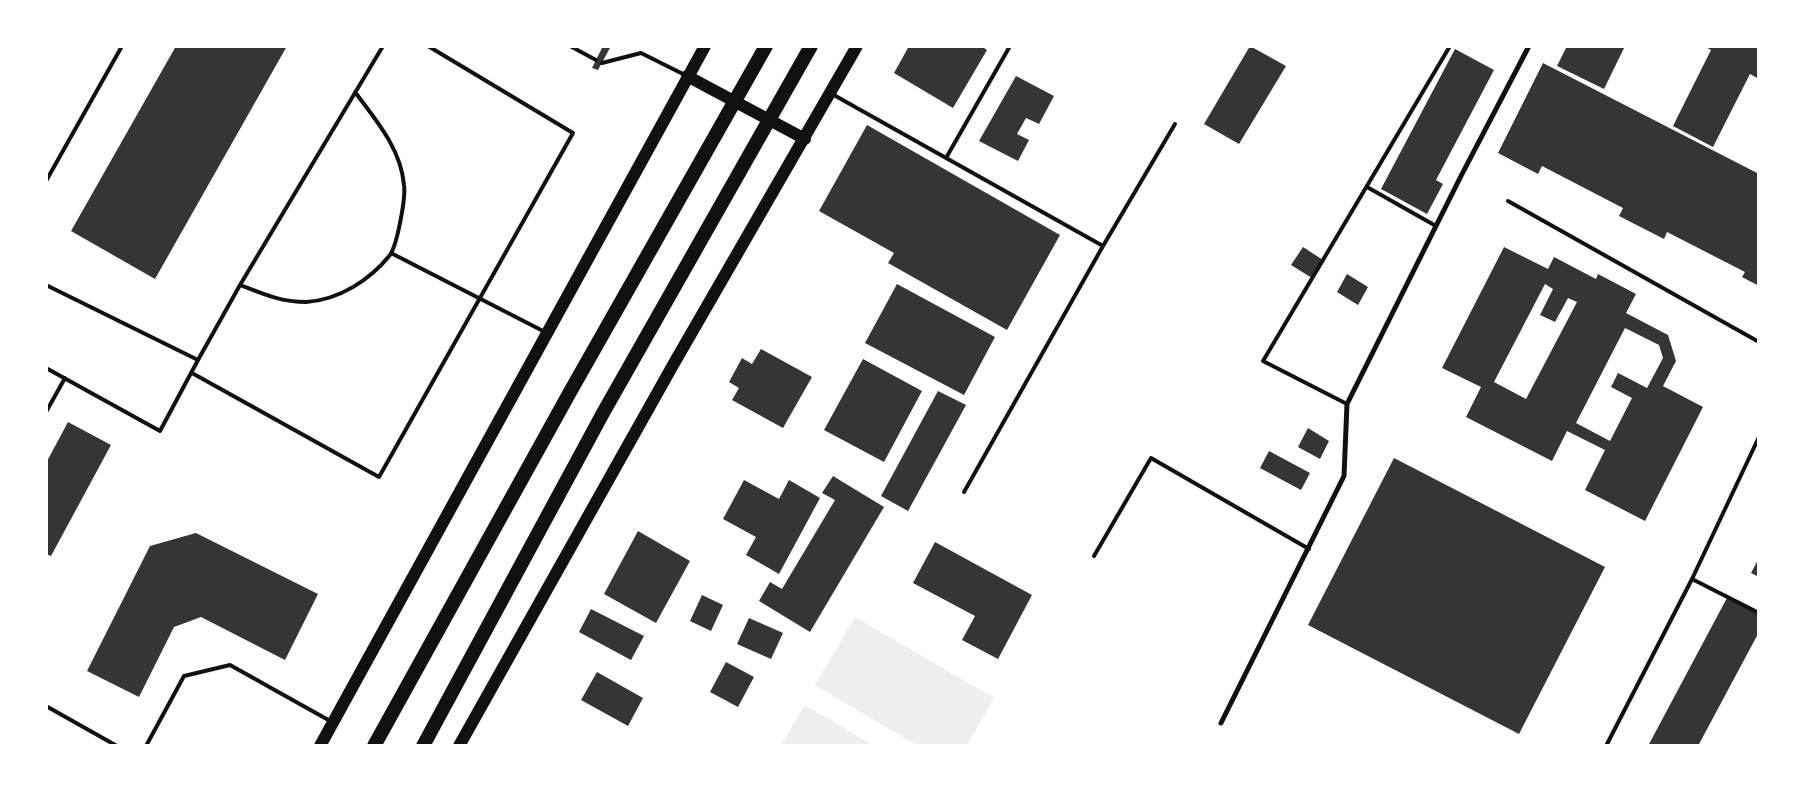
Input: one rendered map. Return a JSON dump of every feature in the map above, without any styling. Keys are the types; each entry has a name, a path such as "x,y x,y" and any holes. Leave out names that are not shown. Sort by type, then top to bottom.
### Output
{"highway":[{"path":"374,746 565,401 766,46"},
{"path":"423,746 603,413 811,46"}],"main road":[{"path":"320,746 705,46"},
{"path":"459,746 673,365 857,46"},
{"path":"688,76 804,138"}],"street":[{"path":"1221,723 1344,476 1347,404 1529,46"}],"lane":[{"path":"46,181 122,46"},
{"path":"46,368 160,431 240,285 383,46"},
{"path":"192,373 379,477 574,133 428,46"},
{"path":"570,46 596,60"},
{"path":"638,46 641,53 688,76"},
{"path":"946,158 1010,46"},
{"path":"1347,404 1263,361 1450,46"},
{"path":"602,64 641,53"},
{"path":"240,285 273,299 307,302 339,295 364,280 391,253 402,217 404,185 397,155 384,130 355,92"},
{"path":"831,93 1103,246"},
{"path":"964,492 1103,246 1176,124"},
{"path":"1367,187 1436,226"},
{"path":"1508,201 1759,342"},
{"path":"391,253 546,333"},
{"path":"46,284 198,360"},
{"path":"46,412 65,378"},
{"path":"1606,746 1692,579 1759,437"},
{"path":"1094,556 1151,458 1308,549"},
{"path":"1692,579 1759,613"},
{"path":"146,746 184,676 230,665 332,722"},
{"path":"46,706 117,746"}],"shaded area":[{"path":"855,617 994,698 966,746 918,746 815,685"},
{"path":"805,705 874,746 781,746"}],"building":[{"path":"176,46 287,46 155,279 71,231"},
{"path":"603,46 611,46 598,70 592,68"},
{"path":"909,46 981,46 987,50 953,108 894,73"},
{"path":"1250,46 1286,66 1239,144 1204,124"},
{"path":"1567,46 1625,46 1604,89 1557,66"},
{"path":"1704,46 1759,46 1759,79 1750,74 1713,147 1673,126 1711,50"},
{"path":"1455,49 1494,70 1436,180 1443,184 1427,214 1381,189"},
{"path":"1543,63 1759,174 1759,286 1742,277 1745,272 1667,232 1664,239 1619,216 1623,208 1542,166 1538,174 1498,153"},
{"path":"1016,76 1054,96 1039,124 1026,118 1017,134 1029,140 1018,161 979,141"},
{"path":"867,125 1060,235 1007,330 888,263 894,253 819,211"},
{"path":"1303,247 1323,260 1312,278 1291,265"},
{"path":"1504,247 1548,269 1554,257 1596,279 1598,274 1636,294 1626,313 1668,335 1676,361 1663,386 1703,407 1645,521 1585,490 1605,450 1567,431 1552,461 1466,417 1481,387 1442,368","holes":["1545,284 1553,289 1540,315 1555,322 1568,298 1577,302 1526,399 1494,382","1625,328 1659,345 1663,358 1647,388 1618,373 1611,387 1632,398 1610,441 1576,423"]},
{"path":"1347,274 1368,287 1358,305 1337,292"},
{"path":"897,284 995,337 964,395 865,343"},
{"path":"761,349 812,377 783,428 732,400 739,388 729,382 742,358 752,364"},
{"path":"863,359 922,391 884,462 824,430"},
{"path":"938,391 966,405 908,511 881,496"},
{"path":"68,422 111,445 51,556 46,554 46,463"},
{"path":"1308,428 1329,441 1320,459 1298,447"},
{"path":"1269,451 1310,473 1301,490 1260,468"},
{"path":"1394,458 1605,567 1519,734 1308,625"},
{"path":"833,476 884,507 810,632 759,601 770,582 782,589 835,500 822,493"},
{"path":"744,480 779,499 789,480 820,498 779,574 746,555 756,537 723,519"},
{"path":"638,531 690,561 656,623 604,594"},
{"path":"196,533 318,594 285,660 201,617 174,627 139,697 87,671 150,546"},
{"path":"935,542 1032,595 998,659 962,640 975,616 913,583"},
{"path":"1759,558 1759,577 1751,573"},
{"path":"702,595 723,605 711,631 690,621"},
{"path":"1728,596 1759,613 1759,632 1698,746 1648,746"},
{"path":"591,609 644,636 631,660 579,632"},
{"path":"749,618 783,633 771,659 737,644"},
{"path":"726,662 754,677 738,707 710,692"},
{"path":"597,672 643,698 628,726 581,700"}]}
